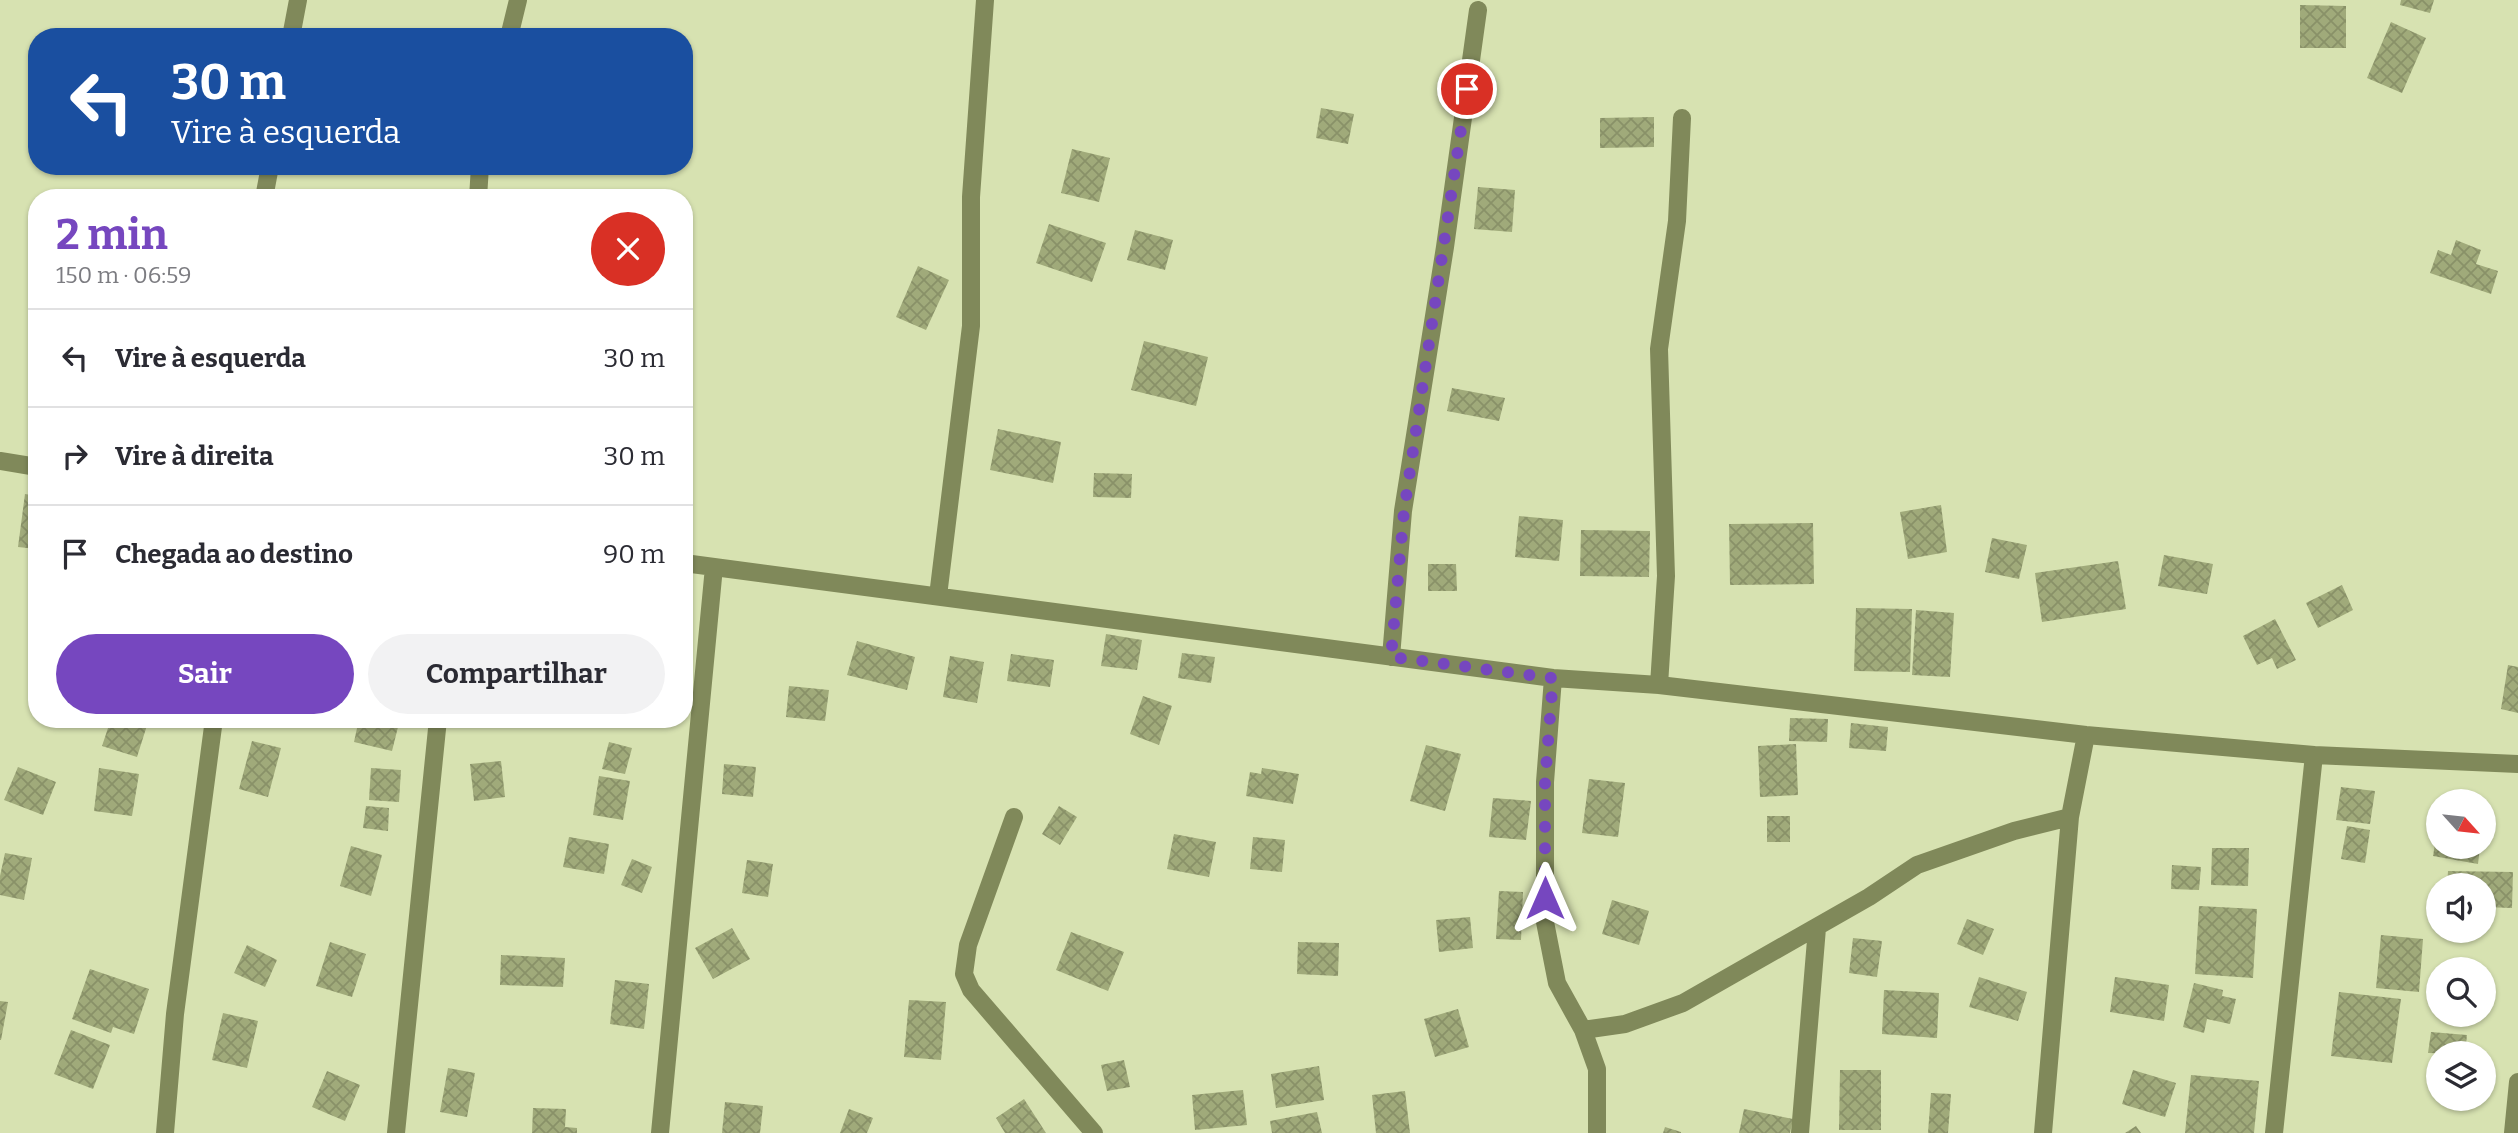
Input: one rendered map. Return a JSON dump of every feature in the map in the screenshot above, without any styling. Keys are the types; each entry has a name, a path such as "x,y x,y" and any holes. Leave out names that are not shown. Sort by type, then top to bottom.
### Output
{"street":[{"path":"293,28 298,0"},
{"path":"511,28 518,0"},
{"path":"939,596 971,326 971,197 985,0"},
{"path":"1391,657 1404,511 1478,10"},
{"path":"1659,685 1666,576 1659,349 1677,221 1682,118"},
{"path":"0,461 28,466"},
{"path":"693,564 1553,678 1659,685 2086,735 2314,755 2518,764"},
{"path":"660,1133 714,567"},
{"path":"1553,678 1545,782 1545,922 1557,982 1583,1030 1597,1069 1597,1133"},
{"path":"165,1133 175,1014 213,728"},
{"path":"396,1133 437,728"},
{"path":"2043,1133 2070,817 2086,735"},
{"path":"2274,1133 2314,755"},
{"path":"1014,817 968,945 964,974 971,990 1094,1133"},
{"path":"1583,1030 1625,1024 1683,1003 1817,928 1917,865 2014,831 2070,817"},
{"path":"1800,1133 1817,928"},
{"path":"2513,1133 2518,1082"}],"building":[{"path":"2401,0 2434,0 2430,13 2400,5"},
{"path":"2300,5 2346,6 2346,48 2300,48"},
{"path":"2391,22 2426,38 2402,93 2367,78"},
{"path":"1321,108 1354,114 1348,144 1316,138"},
{"path":"1654,117 1654,147 1600,148 1600,118"},
{"path":"1072,149 1110,158 1099,202 1061,193"},
{"path":"1478,187 1515,190 1512,232 1474,229"},
{"path":"1049,224 1106,243 1092,282 1036,263"},
{"path":"1135,230 1173,240 1165,270 1127,260"},
{"path":"2456,240 2481,250 2476,264 2498,271 2491,294 2430,273 2438,250 2451,255"},
{"path":"918,266 949,280 926,330 896,317"},
{"path":"1144,341 1208,357 1196,406 1131,390"},
{"path":"1452,388 1505,398 1499,421 1447,411"},
{"path":"998,429 1061,442 1053,483 990,470"},
{"path":"1094,473 1132,474 1131,498 1093,497"},
{"path":"25,494 28,494 28,548 18,547"},
{"path":"1941,505 1947,552 1908,559 1900,512"},
{"path":"1519,516 1563,520 1559,561 1515,557"},
{"path":"1813,523 1814,584 1730,585 1729,524"},
{"path":"1581,530 1650,531 1649,577 1580,576"},
{"path":"1992,538 2027,545 2019,579 1985,572"},
{"path":"2164,555 2213,564 2207,594 2158,586"},
{"path":"2118,561 2126,609 2042,622 2035,573"},
{"path":"1428,564 1456,564 1457,591 1428,591"},
{"path":"2342,585 2353,610 2318,628 2306,603"},
{"path":"1856,608 1912,609 1910,672 1854,671"},
{"path":"1916,610 1954,613 1950,677 1912,675"},
{"path":"2275,619 2296,660 2277,669 2272,658 2257,665 2243,636"},
{"path":"1106,634 1142,640 1137,670 1101,666"},
{"path":"857,641 915,657 907,690 847,675"},
{"path":"1182,653 1215,657 1211,683 1178,678"},
{"path":"1011,654 1054,660 1050,687 1007,681"},
{"path":"950,656 984,662 977,703 943,697"},
{"path":"2508,665 2518,667 2518,713 2501,709"},
{"path":"789,686 829,690 825,721 786,717"},
{"path":"1143,696 1172,706 1159,745 1130,734"},
{"path":"1790,718 1828,719 1827,742 1789,741"},
{"path":"1851,723 1888,727 1886,751 1849,748"},
{"path":"108,728 146,728 137,757 102,746"},
{"path":"357,728 398,728 392,751 354,742"},
{"path":"252,741 281,748 268,797 239,789"},
{"path":"609,742 632,748 625,774 602,769"},
{"path":"1796,744 1798,795 1760,797 1758,746"},
{"path":"1426,745 1461,754 1445,811 1410,801"},
{"path":"501,761 505,797 474,801 470,764"},
{"path":"724,764 756,767 753,797 722,794"},
{"path":"18,767 56,782 43,815 4,800"},
{"path":"99,768 139,774 132,816 94,811"},
{"path":"371,768 401,770 399,802 369,800"},
{"path":"1262,768 1299,774 1293,804 1246,796 1250,772 1261,774"},
{"path":"599,776 630,781 623,820 593,815"},
{"path":"1589,779 1625,783 1618,837 1582,833"},
{"path":"2341,787 2375,791 2370,824 2336,820"},
{"path":"1493,798 1531,801 1526,840 1489,837"},
{"path":"366,806 389,808 388,831 363,828"},
{"path":"1059,806 1077,817 1060,845 1042,834"},
{"path":"1767,816 1790,816 1790,842 1767,842"},
{"path":"2347,826 2370,830 2365,863 2341,859"},
{"path":"1174,834 1216,842 1209,877 1167,869"},
{"path":"569,837 609,844 604,874 563,867"},
{"path":"1253,837 1285,840 1282,872 1250,869"},
{"path":"351,846 382,855 371,896 340,886"},
{"path":"2212,848 2249,848 2248,886 2211,885"},
{"path":"5,853 32,858 24,900 0,895 0,876"},
{"path":"632,859 652,867 642,893 621,885"},
{"path":"2450,859 2479,859 2478,864"},
{"path":"747,860 773,864 768,897 742,893"},
{"path":"2172,865 2201,867 2199,890 2171,889"},
{"path":"2513,872 2512,908 2496,907 2496,873 2448,873"},
{"path":"1499,891 1523,892 1521,940 1496,939"},
{"path":"1612,900 1649,911 1639,945 1602,934"},
{"path":"2199,906 2257,909 2253,978 2195,974"},
{"path":"1470,917 1473,948 1439,952 1436,920"},
{"path":"1967,919 1994,929 1983,955 1957,944"},
{"path":"732,928 750,959 713,979 695,948"},
{"path":"1071,932 1124,952 1108,991 1056,970"},
{"path":"2381,935 2423,939 2419,992 2376,988"},
{"path":"1853,938 1882,941 1877,977 1849,973"},
{"path":"330,942 366,954 352,997 316,986"},
{"path":"1298,942 1339,943 1338,976 1297,974"},
{"path":"247,945 277,960 265,987 234,973"},
{"path":"501,955 565,958 563,987 500,985"},
{"path":"90,969 149,989 134,1034 113,1027 111,1033 72,1019"},
{"path":"1979,977 2027,992 2018,1021 1969,1007"},
{"path":"2115,977 2169,985 2164,1021 2110,1012"},
{"path":"615,980 649,984 644,1029 610,1024"},
{"path":"2194,983 2223,990 2222,996 2236,999 2230,1024 2207,1019 2204,1033 2183,1027"},
{"path":"1884,990 1939,993 1937,1038 1882,1034"},
{"path":"2339,992 2401,999 2392,1063 2331,1056"},
{"path":"909,1000 946,1002 941,1060 904,1057"},
{"path":"0,1001 8,1002 1,1040 0,1040"},
{"path":"1458,1009 1469,1047 1435,1057 1424,1019"},
{"path":"223,1013 258,1021 247,1068 212,1060"},
{"path":"71,1030 110,1045 93,1089 54,1074"},
{"path":"2431,1032 2467,1035 2466,1041 2430,1041"},
{"path":"1124,1060 1130,1087 1107,1091 1101,1065"},
{"path":"1319,1066 1324,1100 1276,1108 1271,1074"},
{"path":"448,1068 475,1073 467,1117 440,1112"},
{"path":"1840,1070 1881,1070 1881,1130 1839,1130"},
{"path":"2133,1070 2176,1083 2165,1117 2122,1104"},
{"path":"327,1071 360,1085 345,1121 312,1107"},
{"path":"2191,1075 2259,1081 2254,1133 2185,1133"},
{"path":"1243,1090 1247,1125 1195,1130 1192,1095"},
{"path":"1405,1091 1410,1133 1376,1133 1372,1095"},
{"path":"1931,1093 1951,1094 1948,1133 1928,1133"},
{"path":"1024,1099 1046,1133 1005,1133 996,1118"},
{"path":"725,1102 763,1106 760,1133 722,1133"},
{"path":"533,1108 566,1109 565,1127 577,1128 577,1133 532,1133"},
{"path":"849,1109 873,1118 867,1133 840,1133"},
{"path":"1744,1109 1793,1119 1790,1133 1739,1133"},
{"path":"1317,1112 1322,1133 1272,1133 1270,1121"},
{"path":"2136,1126 2141,1133 2125,1133"},
{"path":"1665,1127 1681,1132 1681,1133 1663,1133"}],"route":[{"path":"1467,89 1404,511 1391,657 1553,678 1545,782 1545,898"}]}
